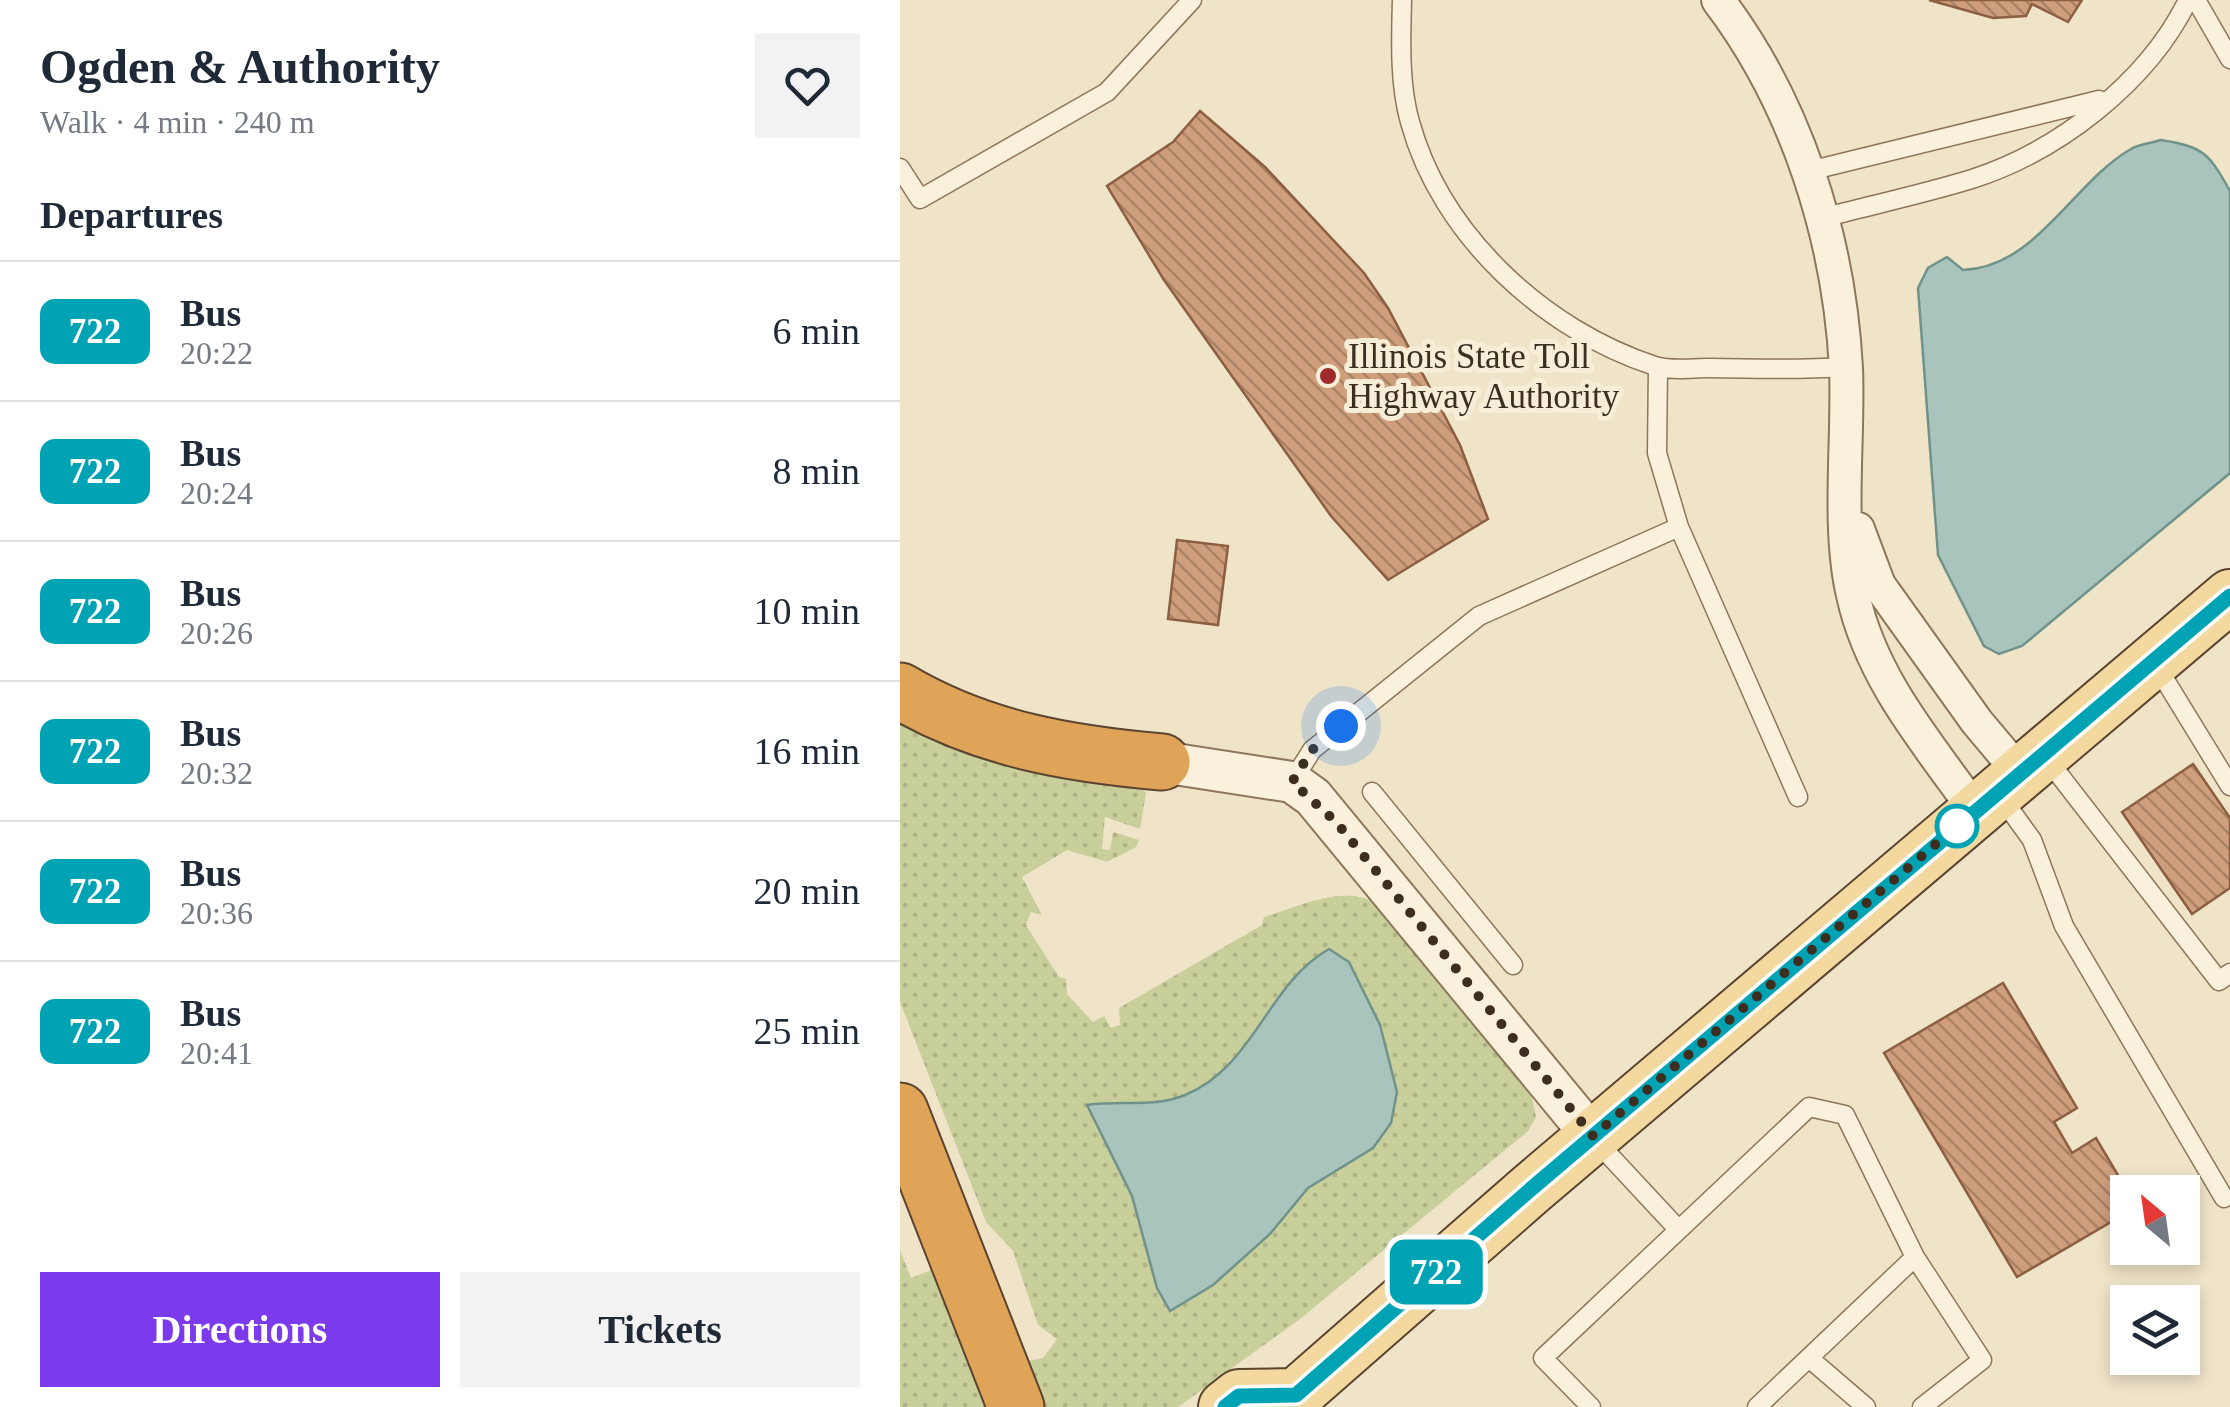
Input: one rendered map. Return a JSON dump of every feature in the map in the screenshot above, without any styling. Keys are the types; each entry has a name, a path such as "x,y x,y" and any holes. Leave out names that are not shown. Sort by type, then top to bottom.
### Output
{"highway":[{"path":"900,691 929,708 995,734 1076,754 1162,762"},
{"path":"900,1112 1016,1407"}],"main road":[{"path":"1225,1407 1239,1396 1297,1403 1593,1136 2154,661 2222,614"}],"street":[{"path":"1718,0 1760,68 1809,171 1822,218 1838,291 1846,367 1846,497 1852,593 1872,655 1892,694 2009,783"},
{"path":"1846,497 1880,585 1977,722 2009,783"},
{"path":"1162,762 1292,782 1336,822 1593,1136"}],"lane":[{"path":"900,168 920,200 1107,92 1192,0"},
{"path":"1400,0 1409,119 1438,190 1464,230 1501,272 1548,310 1597,340 1658,367 1846,367"},
{"path":"1822,218 1975,178 2046,144 2140,72 2170,37 2188,0"},
{"path":"2196,0 2230,59"},
{"path":"1809,171 2109,97"},
{"path":"1658,367 1657,452 1679,527 1798,797"},
{"path":"1292,782 1312,750 1480,616 1679,527"},
{"path":"2154,661 2230,786"},
{"path":"2009,783 2218,982 2230,973"},
{"path":"2009,783 2064,926 2224,1198"},
{"path":"1372,792 1512,965"},
{"path":"1591,1407 1543,1358 1809,1106 1845,1115 1915,1258 1982,1360 1922,1407"},
{"path":"1593,1136 1676,1228"},
{"path":"1758,1407 1915,1258"},
{"path":"1809,1358 1866,1407"}],"green space":[{"path":"900,705 1132,776 1146,793 1140,829 1105,817 1102,849 1110,850 1113,832 1139,840 1136,847 1107,862 1067,850 1022,877 1042,915 1031,912 1026,925 1059,977 1066,979 1067,994 1093,1022 1104,1016 1111,1028 1120,1025 1119,1008 1262,925 1264,917 1335,896 1363,898 1376,903 1531,1092 1536,1117 1528,1131 1300,1319 1178,1407 1043,1407 1027,1361 1043,1358 1057,1339 1038,1325 1013,1251 986,1222 900,1002","holes":["1286,988 1373,1148 1308,1188 1270,1234 1213,1285 1157,1288 1132,1196 1088,1105 1149,1104 1195,1089 1231,1063"]},
{"path":"900,1250 911,1278 936,1268 985,1407 900,1407"}],"water":[{"path":"2161,140 2204,154 2230,191 2230,473 2022,646 1999,654 1984,646 1938,555 1918,288 1928,268 1947,257 1963,270 2012,255 2110,164 2134,147"},
{"path":"1329,949 1349,962 1380,1025 1397,1092 1391,1123 1373,1148 1308,1188 1270,1234 1213,1285 1170,1311 1157,1288 1132,1196 1087,1105 1173,1099 1209,1082 1245,1045 1290,982"}],"building":[{"path":"1929,0 2082,0 2068,22 2032,4 2026,16 1993,18"},
{"name":"Illinois State Toll Highway Authority","path":"1200,111 1265,167 1364,273 1388,308 1460,445 1488,519 1388,580 1331,516 1164,280 1107,186 1173,142"},
{"path":"1177,540 1228,546 1218,625 1168,619"},
{"path":"2193,764 2230,818 2230,888 2192,914 2122,812"},
{"path":"2003,983 2077,1108 2054,1122 2072,1153 2096,1138 2118,1175 2110,1175 2110,1223 2017,1277 1884,1053"}],"bus line":[{"name":"722","path":"1225,1407 1239,1396 1296,1395 1531,1189 2230,596"}],"place":[{"name":"Illinois State Toll Highway Authority","path":"1328,376"}],"route":[{"path":"1341,726 1312,750 1292,782 1313,797 1336,822 1593,1136 1957,826"}]}
